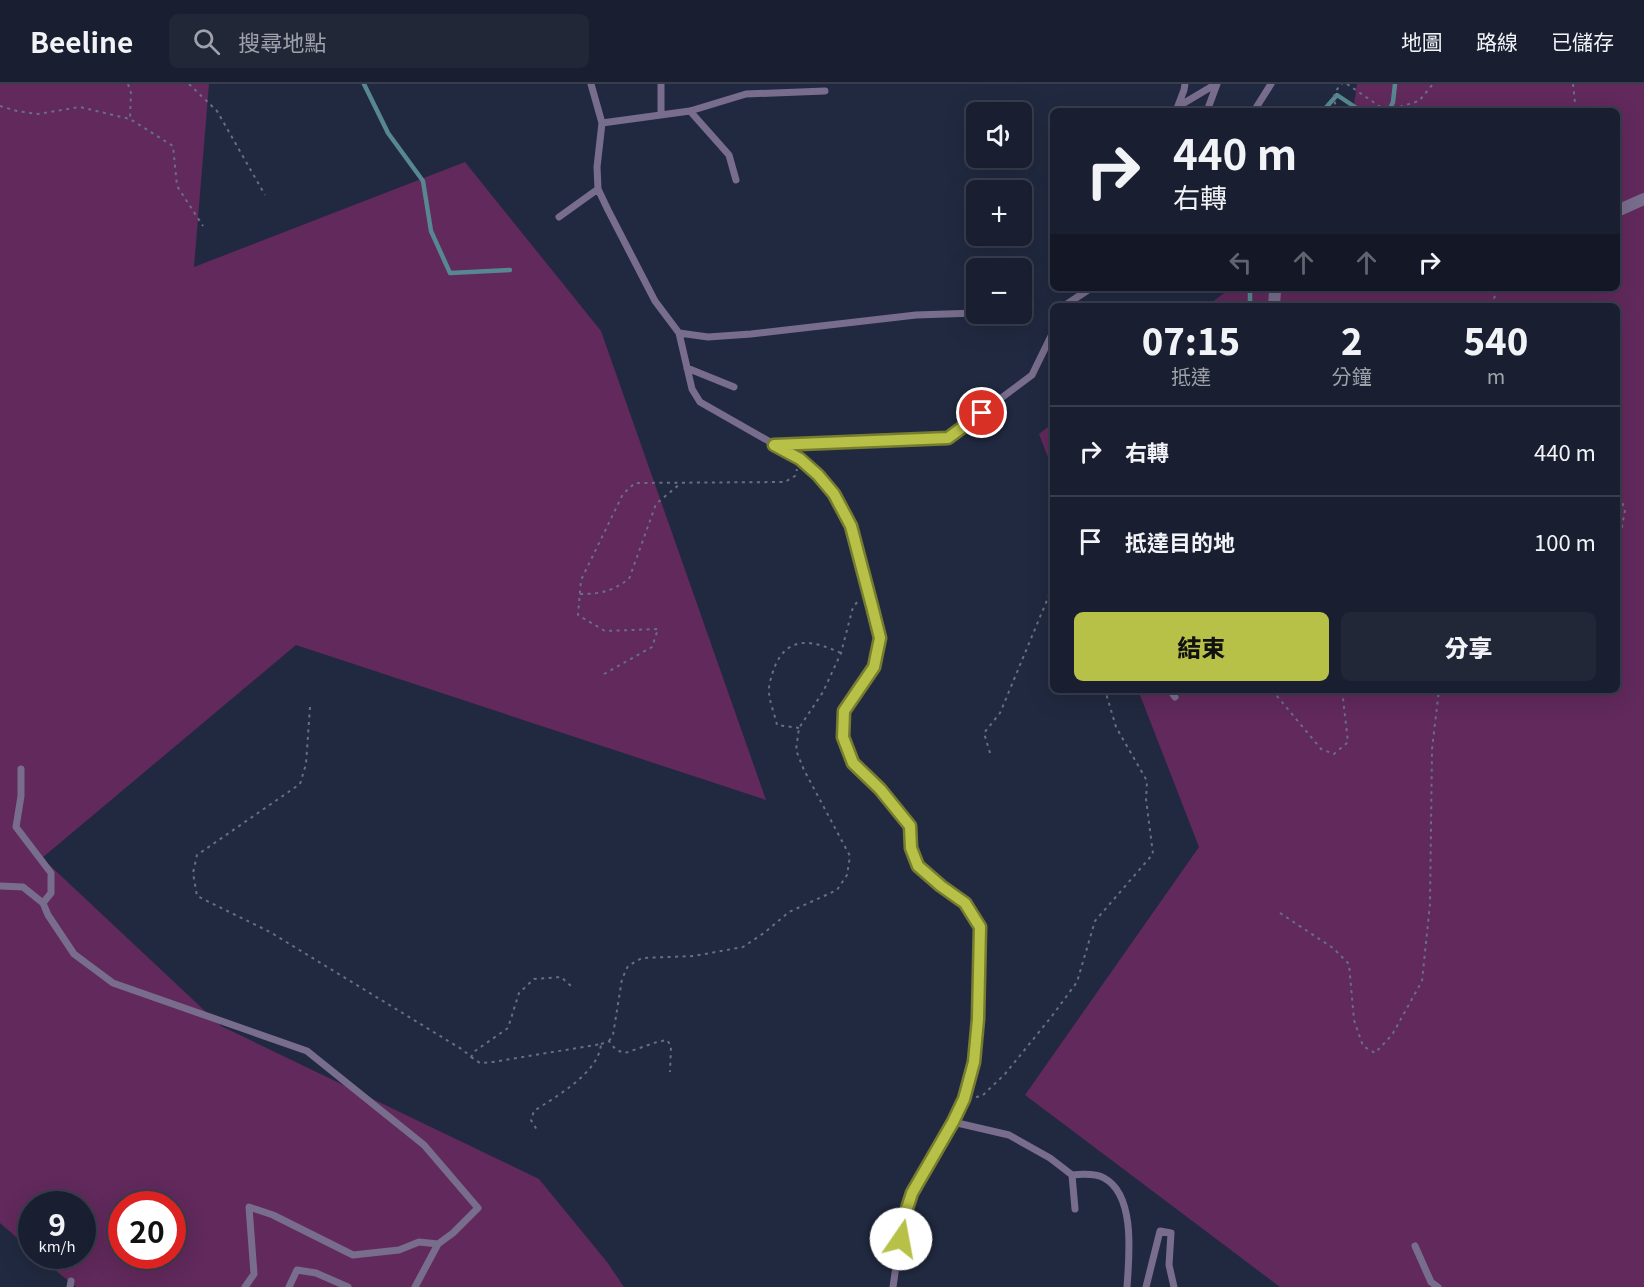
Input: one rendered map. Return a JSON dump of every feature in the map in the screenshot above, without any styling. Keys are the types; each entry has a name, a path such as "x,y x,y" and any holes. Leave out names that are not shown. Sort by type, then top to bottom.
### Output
{"street":[{"path":"1620,210 1644,199"}],"lane":[{"path":"591,84 602,123 597,167 598,189 655,300 679,333 692,389 700,402 800,459 834,494 851,526 880,638 874,667 844,711 843,737 853,763 880,789 910,826 911,848 918,866 965,903 980,927 978,1019 974,1062 964,1099 912,1193 902,1224 893,1287"},
{"path":"661,84 661,115"},
{"path":"1178,108 1185,84"},
{"path":"1180,108 1216,84"},
{"path":"1208,108 1216,84"},
{"path":"1256,108 1271,84"},
{"path":"602,123 690,111 746,94 825,91"},
{"path":"690,111 729,155 736,180"},
{"path":"559,217 598,189"},
{"path":"1068,303 1086,291"},
{"path":"679,333 708,337 916,315 966,313"},
{"path":"774,445 948,438 1032,375 1050,338"},
{"path":"687,368 734,387"},
{"path":"1172,693 1175,697"},
{"path":"21,769 21,796 16,827 51,873 51,893 43,903"},
{"path":"0,886 23,887 43,903 48,915 74,954 113,983 307,1051 424,1145 478,1208 453,1233 438,1244 415,1287"},
{"path":"953,1122 1009,1136 1050,1158 1072,1175 1084,1174 1104,1178 1123,1200 1130,1243 1127,1287"},
{"path":"1072,1175 1075,1209"},
{"path":"245,1287 254,1274 249,1207 273,1215 353,1255 399,1250 419,1242 438,1244"},
{"path":"1146,1287 1161,1231 1171,1233 1169,1265 1174,1287"},
{"path":"1415,1245 1431,1282 1438,1287"},
{"path":"289,1287 297,1270 316,1273 348,1287"}],"path":[{"path":"128,84 131,93 130,119"},
{"path":"189,84 218,111 265,195"},
{"path":"1337,108 1334,103 1335,91 1342,84"},
{"path":"1347,84 1379,105 1396,108 1419,101 1433,84"},
{"path":"1573,84 1574,108"},
{"path":"0,106 38,114 80,107 130,119 173,146 177,186 202,226"},
{"path":"604,674 652,647 658,629 605,631 578,615 581,580 623,494 635,483 785,482 795,476 800,459"},
{"path":"580,594 598,594 629,579 656,504 682,482"},
{"path":"1620,497 1625,510 1620,538"},
{"path":"310,707 306,764 300,784 196,855 193,873 197,896 270,932 480,1062 493,1062 601,1044 609,1041 613,1035 622,980 628,966 642,958 694,956 743,947 789,912 837,890 847,875 850,856 804,770 796,750 799,728 823,692 841,653 853,608 868,590"},
{"path":"990,753 984,733 1000,713 1050,593"},
{"path":"799,728 777,725 769,692 774,669 781,653 797,643 822,645 841,653"},
{"path":"964,1099 982,1096 1005,1074 1052,1016 1077,982 1095,921 1153,854 1146,799 1147,781 1116,727 1106,693"},
{"path":"1274,693 1321,749 1334,754 1347,742 1342,693"},
{"path":"1280,913 1333,948 1349,964 1354,1020 1363,1046 1375,1053 1392,1035 1422,981 1430,904 1432,749 1439,693"},
{"path":"471,1057 475,1051 508,1028 519,993 534,979 561,977 571,986"},
{"path":"609,1041 616,1050 626,1053 668,1040 671,1046 670,1072"},
{"path":"537,1130 531,1120 534,1111 581,1077 595,1061 601,1044"}],"shaded area":[{"path":"0,84 209,84 194,267 465,162 601,331 766,800 296,645 42,858 221,1026 539,1179 607,1262 624,1287 76,1287 54,1269 96,1269 96,1191 18,1191 18,1239 0,1223"},
{"path":"1357,84 1644,84 1644,1287 1280,1287 1025,1095 1199,847 1139,693 1620,693 1620,303 1211,303 1227,291 1620,291 1620,108 1353,108"},
{"path":"1050,425 1050,462 1039,434"}],"waterway":[{"path":"364,84 388,133 423,181 431,231 450,273 510,270"},
{"path":"1390,108 1395,84"},
{"path":"1326,108 1337,95 1356,108"},
{"path":"1250,291 1250,303"}],"route":[{"path":"901,1239 902,1224 912,1193 964,1099 974,1062 978,1019 980,927 965,903 918,866 911,848 910,826 880,789 853,763 843,737 844,711 874,667 880,638 851,526 834,494 800,459 774,445 948,438 982,413"}]}
